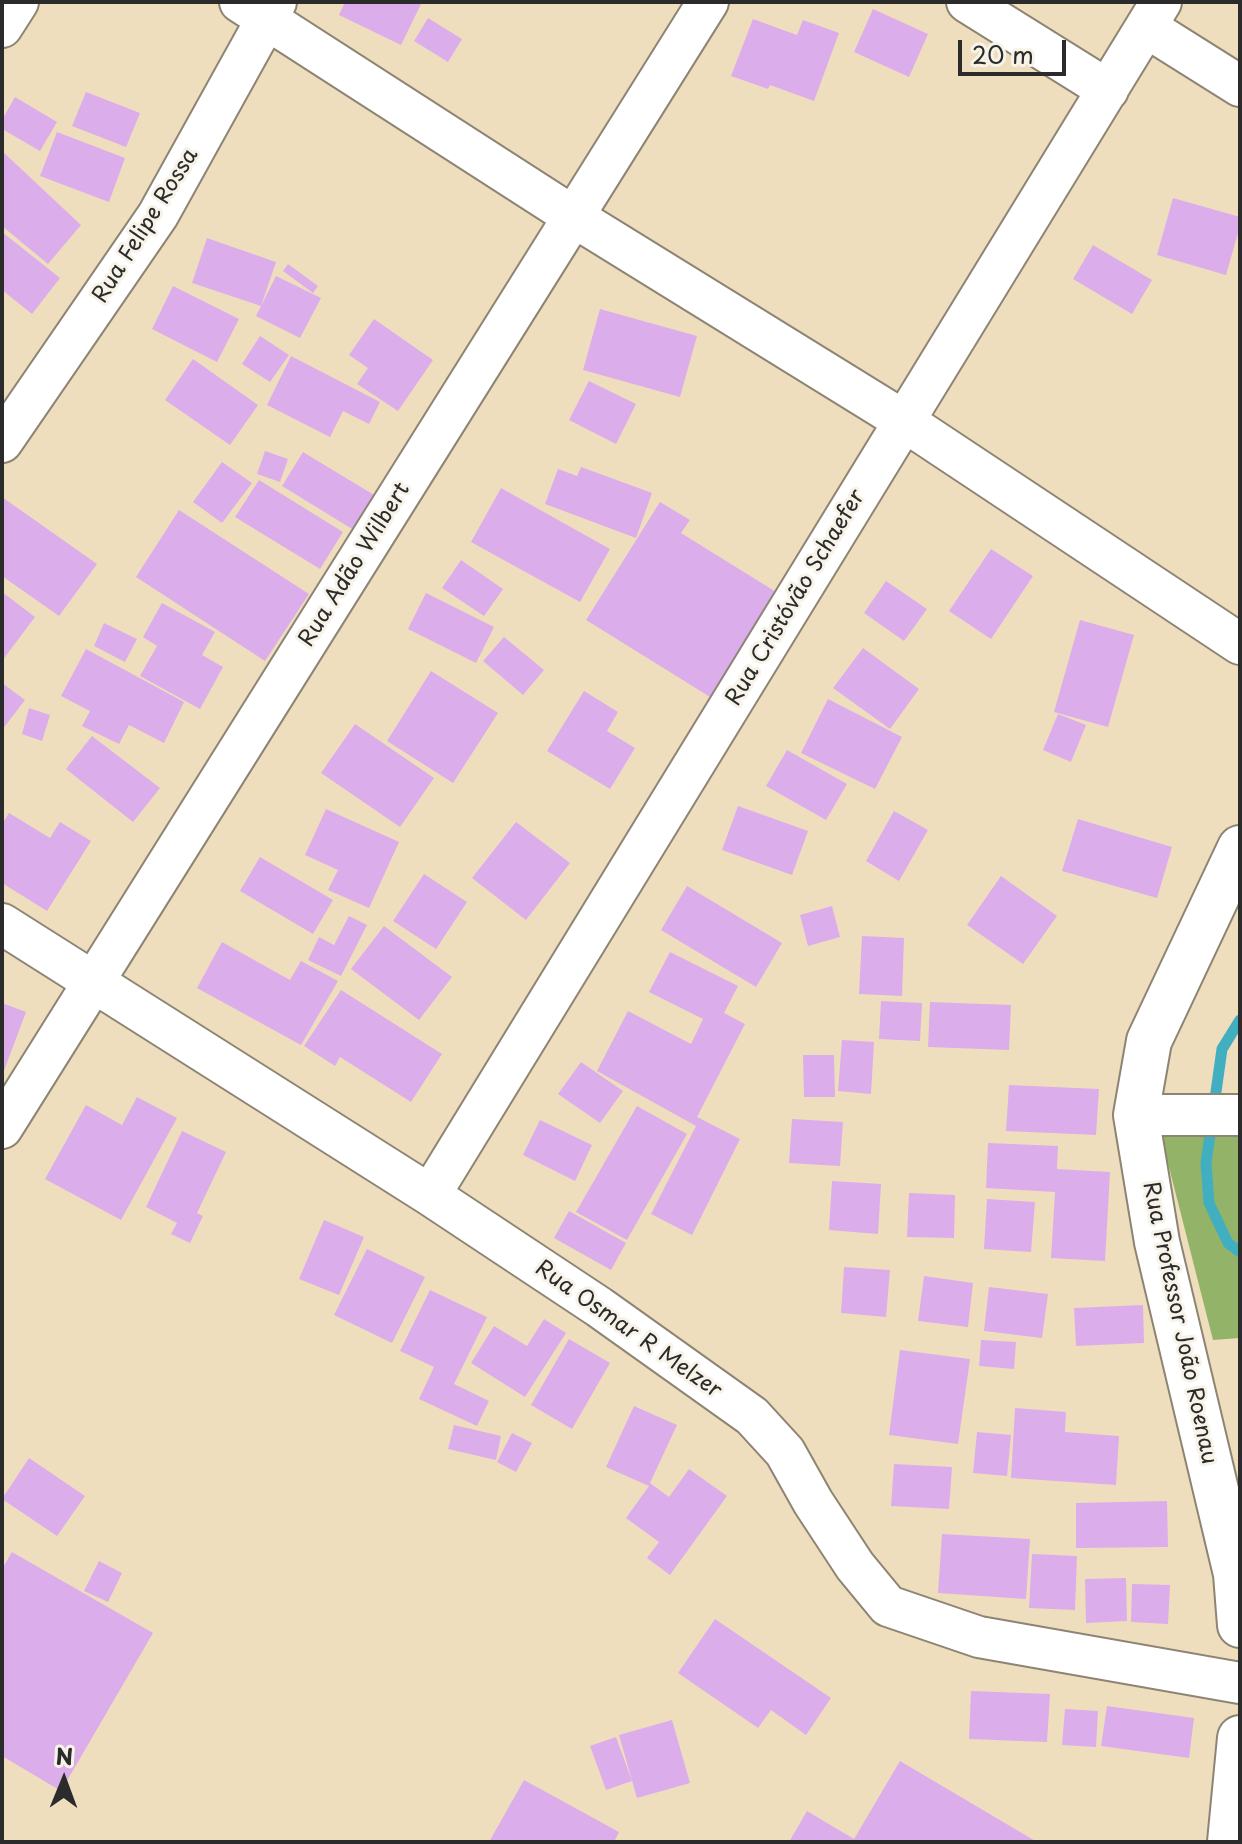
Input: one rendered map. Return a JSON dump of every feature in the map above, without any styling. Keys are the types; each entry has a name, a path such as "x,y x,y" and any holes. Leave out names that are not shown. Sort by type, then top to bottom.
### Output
{"street":[{"path":"2,27 18,2"},
{"name":"Rua Adão Wilbert","path":"2,1128 708,2"},
{"path":"967,2 1108,90"},
{"path":"261,8 574,217 904,421 1240,644"},
{"name":"Rua Felipe Rossa","path":"2,442 158,215 261,8"},
{"path":"1154,15 1240,86"},
{"name":"Rua Cristóvão Schaefer","path":"430,1195 1154,15"},
{"name":"Rua Professor João Roenau","path":"1240,848 1149,1041 1136,1115 1157,1242 1235,1550 1240,1625"},
{"name":"Rua Osmar R Melzer","path":"2,924 430,1195 599,1307 752,1416 785,1452 855,1566 888,1606 979,1637 1240,1683"},
{"path":"1136,1115 1239,1114"},
{"path":"1230,1842 1240,1738"}],"green space":[{"path":"1158,1124 1240,1130 1240,1338 1213,1340"}],"building":[{"path":"345,2 422,2 401,45 339,15"},
{"path":"873,9 928,34 909,77 854,52"},
{"path":"428,18 462,39 448,62 414,41"},
{"path":"753,19 797,35 803,20 839,33 814,101 770,85 768,89 731,76"},
{"path":"86,92 140,113 126,147 72,126"},
{"path":"15,97 57,122 40,151 2,129 2,120"},
{"path":"57,132 125,158 109,202 40,176"},
{"path":"2,151 81,225 48,264 2,226"},
{"path":"1173,198 1240,217 1226,275 1157,255"},
{"path":"2,232 60,278 32,314 2,290"},
{"path":"207,238 276,262 261,306 192,283"},
{"path":"1093,245 1152,280 1132,314 1073,279"},
{"path":"288,264 318,286 313,293 283,271"},
{"path":"276,276 321,298 300,338 256,316"},
{"path":"173,286 239,319 217,362 152,329"},
{"path":"600,309 697,336 680,397 583,370"},
{"path":"374,319 433,360 398,411 357,384 368,368 349,355"},
{"path":"260,336 289,355 270,382 242,364"},
{"path":"291,356 380,402 369,424 343,411 330,437 267,405"},
{"path":"193,359 258,405 230,445 165,400"},
{"path":"589,381 636,404 616,444 569,420"},
{"path":"265,451 288,459 280,482 257,474"},
{"path":"303,452 379,498 357,532 282,486"},
{"path":"222,462 252,483 222,523 193,502"},
{"path":"581,467 652,493 636,538 545,504 558,469 577,476"},
{"path":"259,480 343,532 320,569 235,517"},
{"path":"501,488 610,549 580,602 471,542"},
{"path":"2,497 97,564 59,616 2,576"},
{"path":"660,502 690,520 681,533 781,595 715,700 586,620"},
{"path":"179,510 309,594 265,661 136,577"},
{"path":"991,549 1033,576 991,639 949,611"},
{"path":"461,560 503,589 484,616 442,588"},
{"path":"886,581 927,609 904,641 864,613"},
{"path":"2,592 35,617 2,661"},
{"path":"426,593 494,627 476,663 408,629"},
{"path":"162,603 215,632 202,655 223,667 200,709 140,676 157,646 143,637"},
{"path":"1080,620 1134,635 1108,727 1054,712"},
{"path":"104,623 137,639 125,662 94,646"},
{"path":"504,637 544,670 523,695 483,661"},
{"path":"863,648 919,689 890,729 833,688"},
{"path":"86,649 184,702 164,743 129,725 119,744 82,726 90,711 61,696"},
{"path":"431,671 498,713 453,783 387,741"},
{"path":"2,683 25,700 2,730"},
{"path":"584,691 618,712 607,731 635,748 610,789 547,751"},
{"path":"828,699 902,737 875,789 801,753"},
{"path":"29,708 50,715 42,741 22,734"},
{"path":"1058,714 1086,725 1071,762 1043,750"},
{"path":"355,724 434,778 400,827 321,773"},
{"path":"92,736 160,788 133,822 66,769"},
{"path":"787,750 847,784 826,820 766,786"},
{"path":"738,806 808,831 792,875 722,850"},
{"path":"326,809 399,842 369,908 328,890 338,870 305,855"},
{"path":"894,811 928,830 899,881 866,861"},
{"path":"9,813 50,838 60,822 91,841 47,911 2,883 2,824"},
{"path":"1078,819 1172,847 1157,898 1062,871"},
{"path":"516,822 570,863 526,920 472,878"},
{"path":"260,857 333,900 313,934 240,891"},
{"path":"424,874 467,902 436,949 393,921"},
{"path":"1001,876 1057,916 1023,964 967,925"},
{"path":"687,886 782,943 756,987 661,930"},
{"path":"832,906 840,937 808,946 800,915"},
{"path":"349,916 367,925 341,976 308,960 319,937 334,945"},
{"path":"384,926 452,977 419,1020 351,969"},
{"path":"862,936 904,938 902,996 859,994"},
{"path":"222,942 290,980 301,961 338,981 301,1045 197,988"},
{"path":"670,952 738,986 724,1013 745,1024 697,1117 740,1139 692,1235 651,1214 696,1126 597,1071 628,1011 691,1044 703,1019 649,992"},
{"path":"341,990 442,1054 411,1102 340,1057 335,1066 304,1046"},
{"path":"881,1001 922,1003 920,1041 879,1039"},
{"path":"930,1002 1011,1005 1009,1050 928,1047"},
{"path":"2,1003 26,1012 2,1076"},
{"path":"842,1040 874,1042 871,1094 838,1091"},
{"path":"803,1055 834,1055 835,1097 804,1097"},
{"path":"581,1062 623,1091 600,1123 558,1094"},
{"path":"1009,1085 1099,1089 1096,1135 1006,1131"},
{"path":"137,1097 177,1118 121,1220 45,1179 86,1105 122,1125"},
{"path":"637,1106 687,1134 627,1240 576,1212"},
{"path":"792,1119 843,1122 840,1166 789,1163"},
{"path":"540,1120 592,1145 575,1181 523,1155"},
{"path":"182,1131 226,1152 197,1213 203,1216 190,1243 171,1234 177,1223 146,1207"},
{"path":"988,1143 1058,1146 1057,1169 1110,1172 1105,1261 1051,1258 1055,1192 986,1188"},
{"path":"832,1181 881,1184 878,1234 829,1230"},
{"path":"909,1193 955,1195 954,1238 907,1237"},
{"path":"987,1199 1035,1202 1031,1252 984,1249"},
{"path":"569,1211 626,1243 611,1270 554,1238"},
{"path":"324,1220 364,1237 339,1295 299,1279"},
{"path":"367,1249 425,1277 392,1343 334,1315"},
{"path":"844,1267 890,1270 886,1317 841,1313"},
{"path":"924,1276 973,1283 968,1327 918,1321"},
{"path":"989,1287 1048,1294 1042,1338 984,1331"},
{"path":"430,1290 487,1317 454,1384 489,1401 477,1426 419,1399 434,1367 400,1351"},
{"path":"1143,1305 1144,1343 1076,1346 1074,1308"},
{"path":"544,1319 566,1333 525,1397 471,1363 494,1326 527,1346"},
{"path":"569,1339 610,1363 572,1429 531,1405"},
{"path":"981,1340 1016,1342 1014,1369 979,1366"},
{"path":"900,1350 970,1359 958,1444 889,1435"},
{"path":"634,1406 677,1425 650,1483 669,1497 689,1469 727,1496 670,1575 647,1558 659,1542 626,1518 649,1486 606,1467"},
{"path":"1015,1408 1066,1412 1065,1432 1119,1436 1116,1485 1011,1478"},
{"path":"454,1425 501,1436 496,1460 448,1449"},
{"path":"977,1432 1011,1435 1007,1476 973,1473"},
{"path":"512,1433 532,1443 516,1472 497,1462"},
{"path":"29,1458 85,1496 57,1536 2,1499"},
{"path":"894,1464 952,1467 949,1509 891,1506"},
{"path":"1167,1501 1168,1547 1076,1548 1076,1503"},
{"path":"942,1534 1030,1539 1026,1599 938,1593"},
{"path":"12,1552 153,1633 61,1791 2,1756 2,1569"},
{"path":"1032,1554 1077,1556 1075,1610 1029,1608"},
{"path":"99,1561 122,1573 108,1602 84,1591"},
{"path":"1126,1578 1127,1621 1086,1623 1085,1579"},
{"path":"1132,1584 1170,1585 1168,1624 1131,1622"},
{"path":"715,1619 831,1698 806,1735 771,1710 758,1728 678,1673"},
{"path":"971,1691 1050,1694 1047,1742 969,1739"},
{"path":"1107,1706 1194,1718 1189,1758 1101,1746"},
{"path":"1065,1709 1098,1711 1096,1747 1062,1745"},
{"path":"672,1720 690,1783 637,1798 619,1735"},
{"path":"616,1737 632,1781 606,1790 590,1746"},
{"path":"900,1761 1037,1842 789,1842 807,1811 854,1839"},
{"path":"524,1780 619,1832 614,1842 489,1842"}],"waterway":[{"path":"1240,1020 1222,1049 1206,1163 1209,1203 1228,1243 1240,1252"}]}
